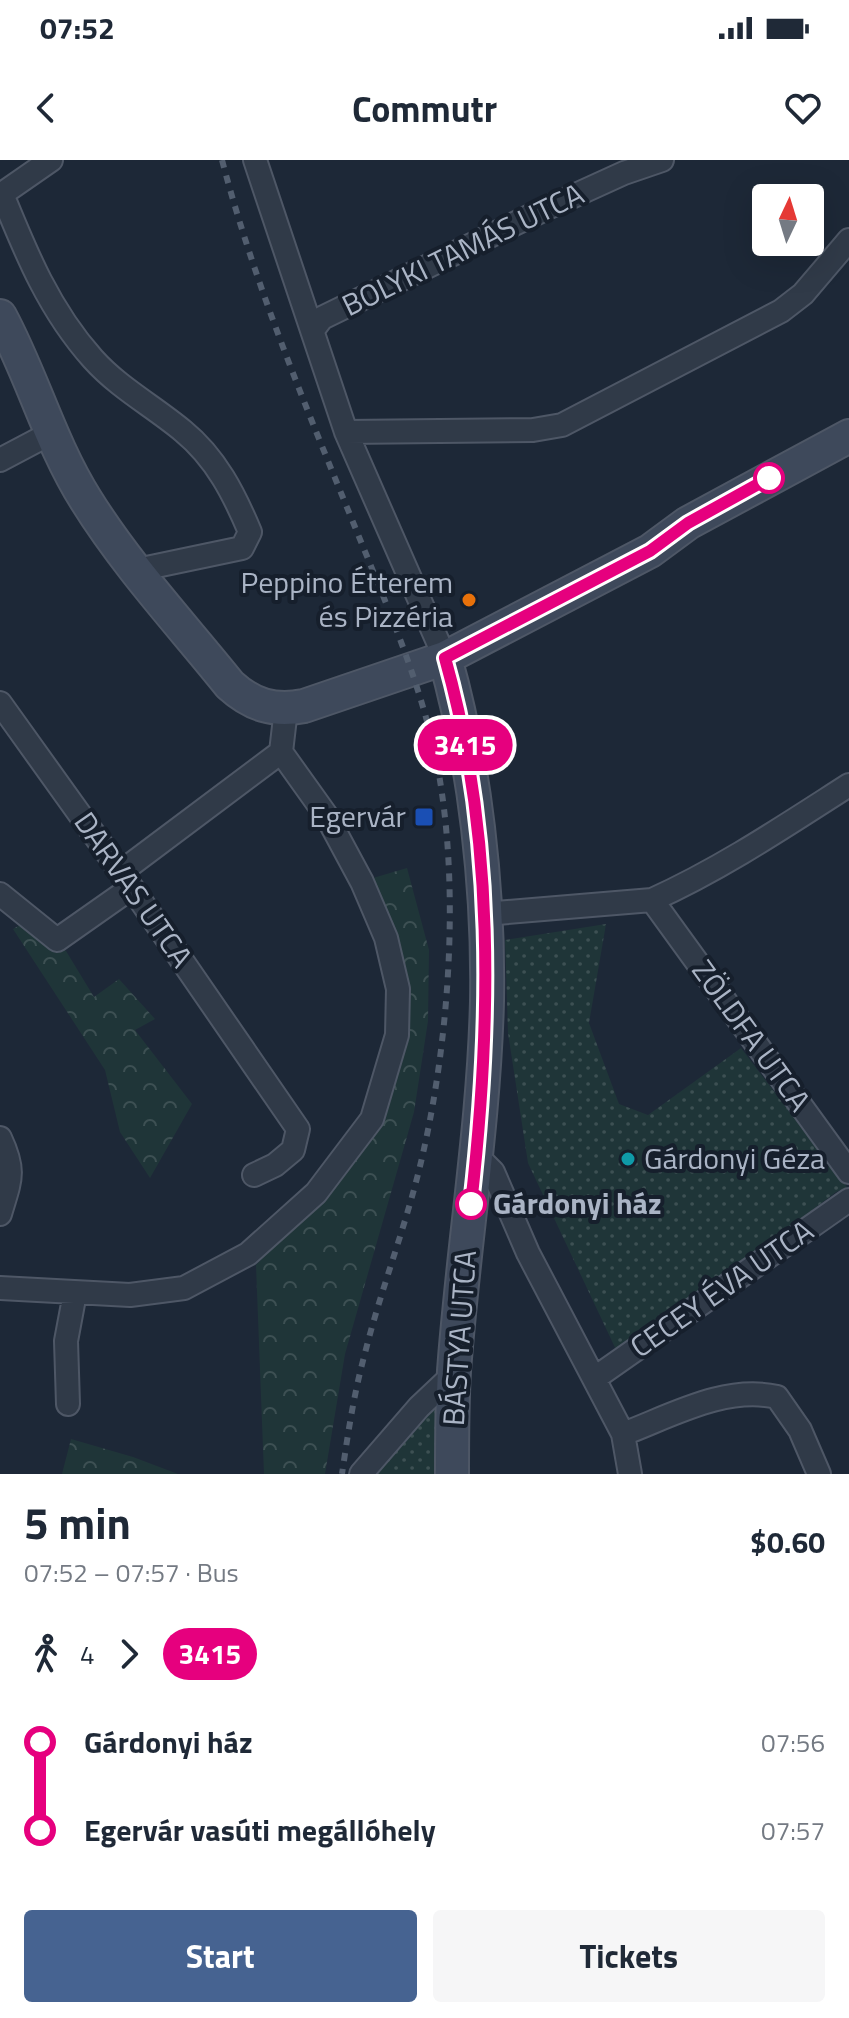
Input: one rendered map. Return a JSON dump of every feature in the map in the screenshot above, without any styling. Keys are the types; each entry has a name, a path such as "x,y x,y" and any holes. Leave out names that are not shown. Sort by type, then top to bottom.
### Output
{"main road":[{"path":"0,316 85,499 137,570 230,685 255,703 286,709 304,706 445,658 650,551 688,523 849,436"},
{"name":"BÁSTYA UTCA","path":"445,658 459,707 473,797 485,914 487,1001 476,1155 454,1374 452,1474"}],"street":[{"path":"51,160 1,193 50,303 92,358 120,386 185,432 217,465 250,532 242,548 137,570"},
{"path":"255,160 346,432 445,658"},
{"name":"BOLYKI TAMÁS UTCA","path":"313,330 322,318 545,209 624,173 662,160"},
{"path":"346,432 533,430 562,425 781,311 803,294 849,240"},
{"path":"0,460 53,432"},
{"name":"DARVAS UTCA","path":"0,703 298,1129 293,1150 275,1165 254,1175"},
{"path":"0,1288 130,1295 184,1288 248,1254 316,1193 372,1119 397,1035 398,989 386,938 362,882 326,815 281,752 286,709"},
{"path":"0,894 57,940 281,752"},
{"path":"485,914 652,900 739,853 849,785"},
{"name":"ZÖLDFA UTCA","path":"652,900 849,1172"},
{"path":"0,1138 10,1159 11,1176 0,1214"},
{"path":"476,1155 493,1172 528,1253 623,1434 630,1474"},
{"name":"CECEY ÉVA UTCA","path":"595,1378 849,1200"},
{"path":"68,1404 66,1341 75,1293"},
{"path":"361,1474 419,1407 454,1374"},
{"path":"623,1434 726,1395 760,1393 777,1397 800,1430 819,1474"}],"green space":[{"path":"407,868 429,950 428,1021 414,1112 345,1354 325,1474 264,1474 256,1265 322,1196 402,1036 391,933 373,878"},
{"path":"22,924 66,951 94,997 119,979 155,1019 135,1030 192,1104 150,1178 120,1132 105,1070 13,929"},
{"path":"606,924 589,1023 619,1104 648,1115 741,1048 847,1187 836,1192 619,1356 528,1163 508,1033 505,940"},
{"path":"454,1374 452,1474 361,1474"},
{"path":"71,1439 133,1457 178,1474 62,1474"}],"railway":[{"path":"222,160 282,346 394,623 417,688 435,754 446,832 450,927 438,1072 415,1186 361,1368 342,1474"}],"bus line":[{"name":"3415","path":"471,1204 487,1001 485,914 473,797 459,707 445,658 650,551 688,523 769,478"}],"place":[{"name":"Peppino Étterem és Pizzéria","path":"469,600"},
{"name":"Egervár","path":"424,817"},
{"name":"Gárdonyi Géza","path":"628,1159"},
{"name":"Gárdonyi ház","path":"471,1204"}]}
